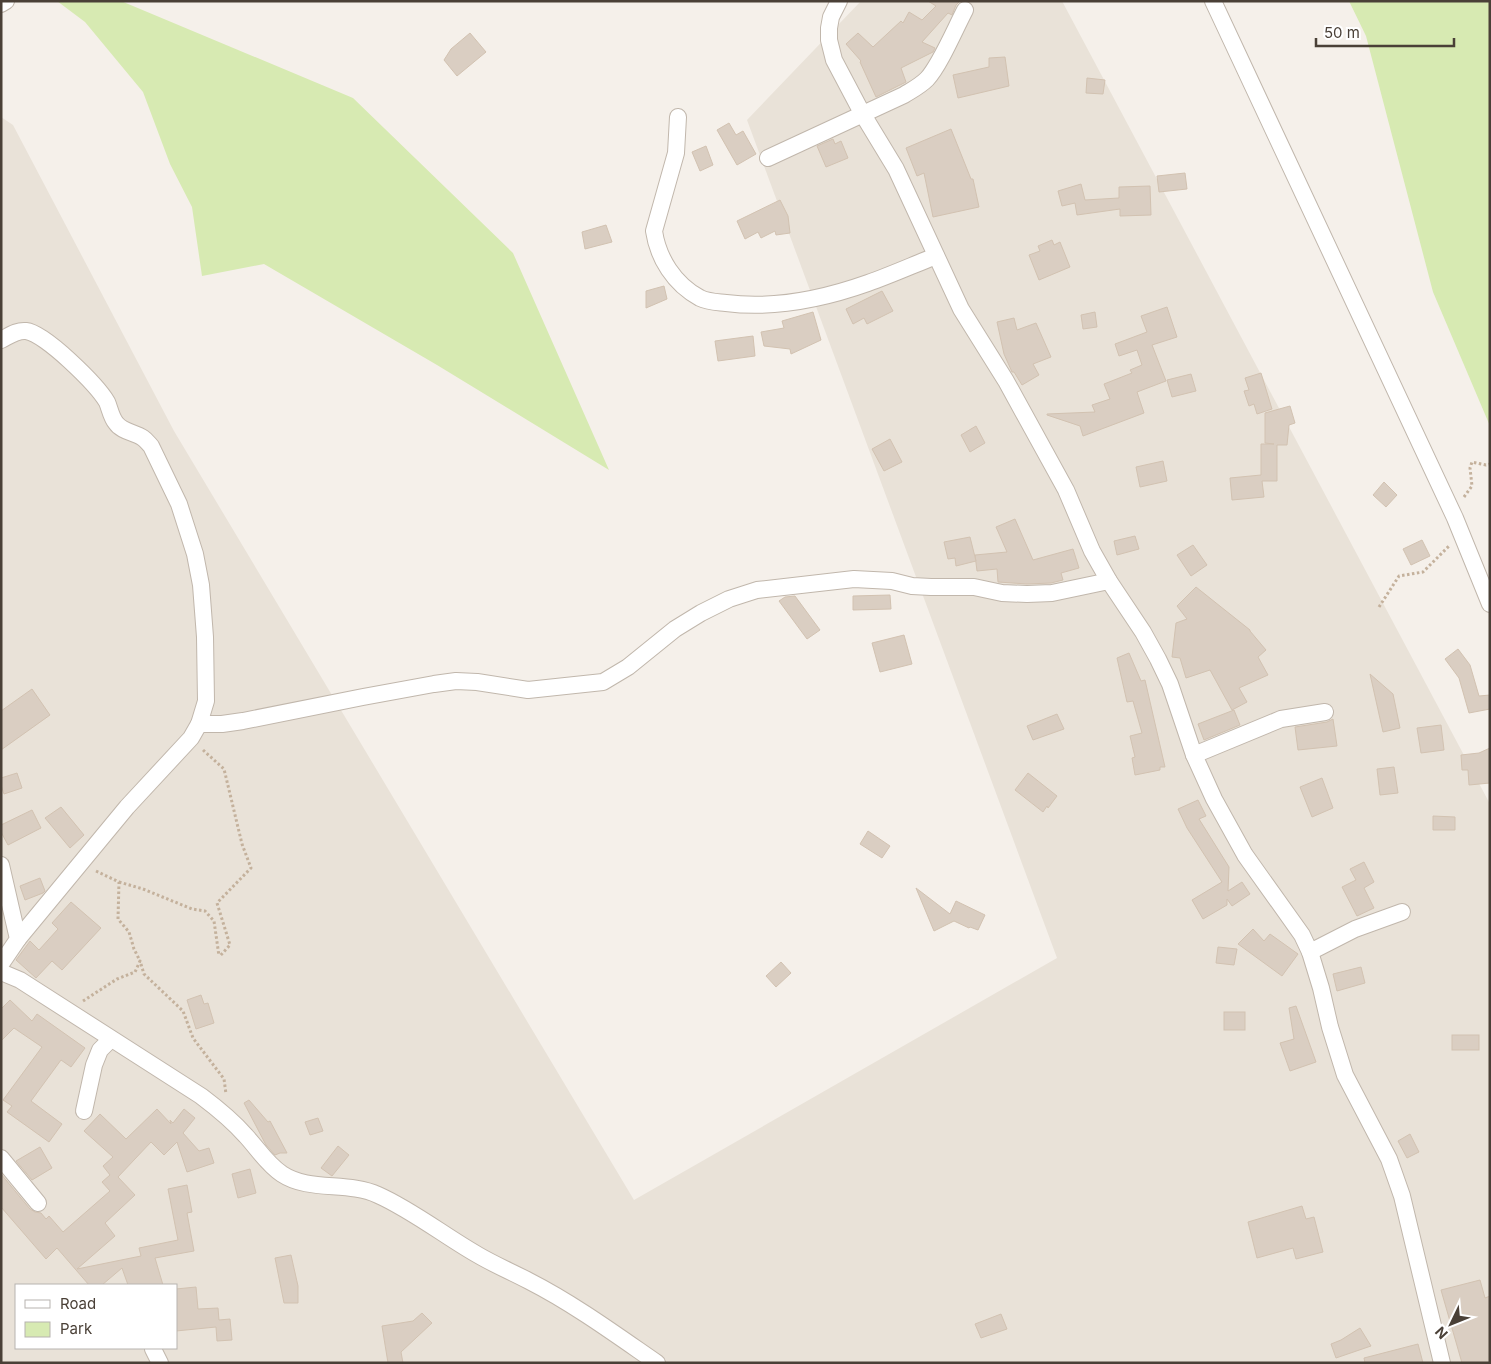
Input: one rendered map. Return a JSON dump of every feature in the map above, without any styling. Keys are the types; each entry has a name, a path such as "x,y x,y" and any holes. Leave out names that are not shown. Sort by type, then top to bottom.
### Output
{"street":[{"path":"1,4 6,1"},
{"path":"839,1 831,17 829,28 830,49 838,69 896,169 961,309 1006,381 1066,490 1092,551 1109,582 1143,632 1158,660 1170,684 1194,755 1214,799 1246,855 1302,935 1310,952 1345,1075 1389,1159 1402,1196 1442,1363"},
{"path":"1213,1 1455,518 1490,604"},
{"path":"768,158 904,95 927,79 965,10"},
{"path":"678,117 676,153 672,172 654,231 656,244 667,267 688,290 700,298 712,302 741,305 765,305 800,300 837,293 868,283 936,256"},
{"path":"1,340 18,331 28,331 40,337 56,349 94,386 107,402 116,424 144,438 151,446 178,504 195,554 201,585 205,637 206,701 195,731 127,807 18,939 1,964"},
{"path":"195,731 222,724 456,681 477,682 528,690 603,682 628,667 675,629 701,612 729,599 757,590 854,579 892,581 912,586 974,587 1002,593 1028,594 1052,593 1109,582"},
{"path":"1194,755 1281,719 1325,712"},
{"path":"1,865 18,939"},
{"path":"1310,952 1355,929 1402,912"},
{"path":"1,972 20,980 201,1096 228,1117 257,1148 267,1162 288,1177 306,1184 350,1187 378,1195 479,1256 529,1280 590,1317 657,1363"},
{"path":"84,1111 94,1065 100,1050 111,1039"},
{"path":"1,1158 38,1203"}],"path":[{"path":"1379,607 1399,576 1423,572 1449,546 1455,518 1462,500 1472,486 1470,468 1472,462 1490,464"},
{"path":"81,864 119,882 143,889 192,909 205,911 214,921 220,956 230,945 217,903 251,868 238,828 224,769 195,731"},
{"path":"119,882 118,919 129,932 144,974 183,1011 193,1038 224,1079 228,1117"},
{"path":"70,1013 75,1005 117,979 134,972 140,961"}],"shaded area":[{"path":"861,1 1062,1 1490,804 1490,1363 1,1363 1,117 13,125 174,431 634,1200 1057,958 747,120"}],"green space":[{"path":"57,1 121,1 353,98 513,253 609,470 437,365 264,264 202,276 192,207 170,164 143,92 85,22"},
{"path":"1349,1 1490,1 1490,426 1433,292 1366,36"}],"building":[{"path":"928,1 960,1 952,15 948,13 922,42 935,48 933,52 901,68 906,82 876,97 861,61 846,44 858,33 873,47 901,21 903,23 909,12 922,20 936,6"},
{"path":"470,33 486,52 457,76 444,60 451,49"},
{"path":"1005,57 1009,86 958,98 953,75 989,67 989,58"},
{"path":"1087,78 1105,80 1103,94 1086,93"},
{"path":"729,123 736,135 743,131 756,154 737,165 717,130"},
{"path":"951,129 971,179 973,179 979,207 933,217 924,173 917,176 906,148"},
{"path":"833,139 835,144 841,141 848,158 826,167 817,146"},
{"path":"706,146 713,165 700,171 692,152"},
{"path":"1185,173 1187,189 1159,192 1157,176"},
{"path":"1081,184 1085,200 1119,198 1119,187 1150,186 1151,215 1120,216 1120,209 1077,215 1075,203 1062,206 1058,191"},
{"path":"780,200 788,216 790,233 776,235 775,231 761,238 758,232 745,239 737,221"},
{"path":"606,225 612,242 585,249 582,232"},
{"path":"1052,240 1054,245 1060,242 1070,267 1039,280 1029,255 1040,251 1038,246"},
{"path":"664,286 667,299 646,308 646,291"},
{"path":"882,291 893,311 867,324 864,318 853,324 846,309"},
{"path":"1167,307 1177,337 1152,345 1166,381 1137,392 1144,413 1083,436 1080,426 1047,415 1095,412 1092,405 1110,399 1104,384 1132,373 1130,370 1142,365 1137,350 1119,356 1115,344 1147,332 1141,316"},
{"path":"813,312 821,340 791,354 790,349 764,346 761,332 784,328 782,321"},
{"path":"1095,312 1097,327 1083,329 1081,315"},
{"path":"1014,318 1017,330 1036,323 1051,357 1033,364 1039,375 1022,385 1014,372 1012,372 1004,354 997,322"},
{"path":"753,336 755,356 718,361 715,341"},
{"path":"1261,373 1272,409 1257,414 1254,404 1249,406 1244,391 1249,390 1245,378"},
{"path":"1191,374 1196,391 1172,397 1167,380"},
{"path":"1290,406 1295,423 1289,425 1287,445 1277,445 1277,481 1262,481 1264,497 1232,500 1230,478 1261,475 1261,444 1274,444 1265,443 1265,413"},
{"path":"976,426 985,443 970,452 961,435"},
{"path":"890,439 902,462 884,471 872,449"},
{"path":"1163,461 1167,481 1140,487 1136,467"},
{"path":"1384,482 1397,495 1386,507 1373,495"},
{"path":"1015,519 1033,560 1073,549 1079,568 1061,573 1063,580 1051,583 1027,584 998,582 997,569 977,571 975,555 1007,552 996,527"},
{"path":"1135,536 1139,549 1117,555 1114,541"},
{"path":"970,537 976,561 956,566 955,558 948,559 944,542"},
{"path":"1422,540 1430,556 1411,565 1403,549"},
{"path":"1193,545 1207,565 1191,576 1177,555"},
{"path":"1196,587 1250,630 1266,650 1258,657 1268,675 1239,688 1247,702 1232,710 1210,670 1186,678 1180,658 1172,657 1176,623 1187,619 1177,606"},
{"path":"890,595 891,609 853,610 853,596"},
{"path":"795,596 820,630 807,639 779,601 785,597"},
{"path":"904,635 912,664 880,672 872,643"},
{"path":"1458,649 1470,665 1479,696 1490,695 1490,709 1469,713 1459,678 1445,659"},
{"path":"1129,653 1141,681 1145,680 1165,767 1160,767 1160,770 1135,775 1132,758 1135,757 1130,736 1142,733 1133,701 1127,702 1117,658"},
{"path":"1370,674 1393,694 1400,728 1383,732"},
{"path":"32,689 50,715 1,750 1,711"},
{"path":"1234,710 1240,725 1204,740 1198,724"},
{"path":"1057,714 1064,729 1033,740 1027,726"},
{"path":"1333,719 1337,746 1298,750 1295,727 1327,722"},
{"path":"1441,725 1444,750 1421,753 1417,728"},
{"path":"1490,748 1490,783 1469,785 1468,770 1462,770 1461,755 1479,753"},
{"path":"1394,767 1398,793 1380,795 1377,769"},
{"path":"17,773 22,788 4,794 1,778"},
{"path":"1028,773 1057,796 1043,812 1015,790"},
{"path":"1322,778 1333,808 1312,817 1300,787"},
{"path":"1198,800 1206,816 1199,819 1229,867 1228,891 1242,882 1250,894 1232,906 1227,899 1227,905 1203,919 1192,900 1222,882 1187,828 1178,809"},
{"path":"61,807 84,835 70,848 45,818"},
{"path":"32,810 41,828 8,845 1,832 1,825"},
{"path":"1433,816 1455,817 1455,830 1433,830"},
{"path":"868,831 890,846 882,858 860,844"},
{"path":"1364,862 1374,882 1364,888 1374,908 1357,916 1342,887 1356,880 1350,869"},
{"path":"40,878 45,891 25,900 20,886"},
{"path":"916,888 950,914 956,901 985,915 978,930 954,921 934,931"},
{"path":"71,902 101,928 62,970 52,961 36,978 16,960 30,941 39,950 58,929 52,923"},
{"path":"1253,929 1264,941 1270,934 1298,954 1282,976 1238,944"},
{"path":"1218,947 1237,949 1234,965 1216,963"},
{"path":"781,962 791,973 776,987 766,976"},
{"path":"1361,967 1365,983 1337,991 1333,974"},
{"path":"201,995 204,1004 208,1003 214,1023 196,1029 187,1000"},
{"path":"10,1000 32,1021 37,1014 85,1048 71,1067 61,1060 31,1101 62,1124 49,1142 7,1112 12,1106 3,1100 42,1047 14,1028 1,1041 1,1009"},
{"path":"1296,1006 1316,1062 1290,1071 1280,1043 1294,1039 1289,1008"},
{"path":"1224,1012 1245,1012 1245,1030 1224,1030"},
{"path":"1452,1035 1479,1035 1479,1050 1452,1050"},
{"path":"249,1100 268,1122 270,1121 287,1153 275,1155 266,1145 244,1103"},
{"path":"157,1109 171,1124 170,1120 173,1123 184,1109 195,1118 183,1133 199,1151 209,1148 214,1163 187,1172 177,1142 164,1155 151,1142 118,1177 135,1195 105,1223 115,1236 77,1269 141,1256 139,1248 178,1240 168,1189 187,1185 192,1212 187,1213 194,1251 155,1258 163,1284 128,1284 122,1268 103,1284 88,1284 57,1248 46,1259 1,1207 1,1174 30,1209 41,1213 46,1219 49,1216 63,1232 110,1191 102,1182 110,1175 103,1166 113,1157 84,1131 100,1114 126,1139"},
{"path":"318,1118 323,1131 310,1135 305,1122"},
{"path":"1410,1134 1419,1152 1407,1158 1398,1141"},
{"path":"338,1146 349,1155 332,1176 321,1168"},
{"path":"40,1147 52,1168 32,1180 16,1161"},
{"path":"250,1169 256,1193 238,1198 232,1174"},
{"path":"1302,1206 1306,1219 1314,1217 1323,1252 1296,1259 1293,1248 1257,1258 1248,1222"},
{"path":"291,1255 298,1286 298,1303 284,1303 275,1258"},
{"path":"1480,1280 1485,1298 1490,1296 1490,1363 1462,1363 1441,1290"},
{"path":"196,1287 198,1309 218,1308 219,1320 230,1319 232,1340 217,1341 216,1327 178,1331 178,1289"},
{"path":"422,1313 432,1323 401,1352 403,1363 388,1363 382,1326 413,1321"},
{"path":"1001,1314 1007,1329 981,1338 975,1324"},
{"path":"1360,1328 1371,1346 1336,1358 1331,1344"},
{"path":"1418,1344 1423,1363 1365,1363 1364,1358"}]}
